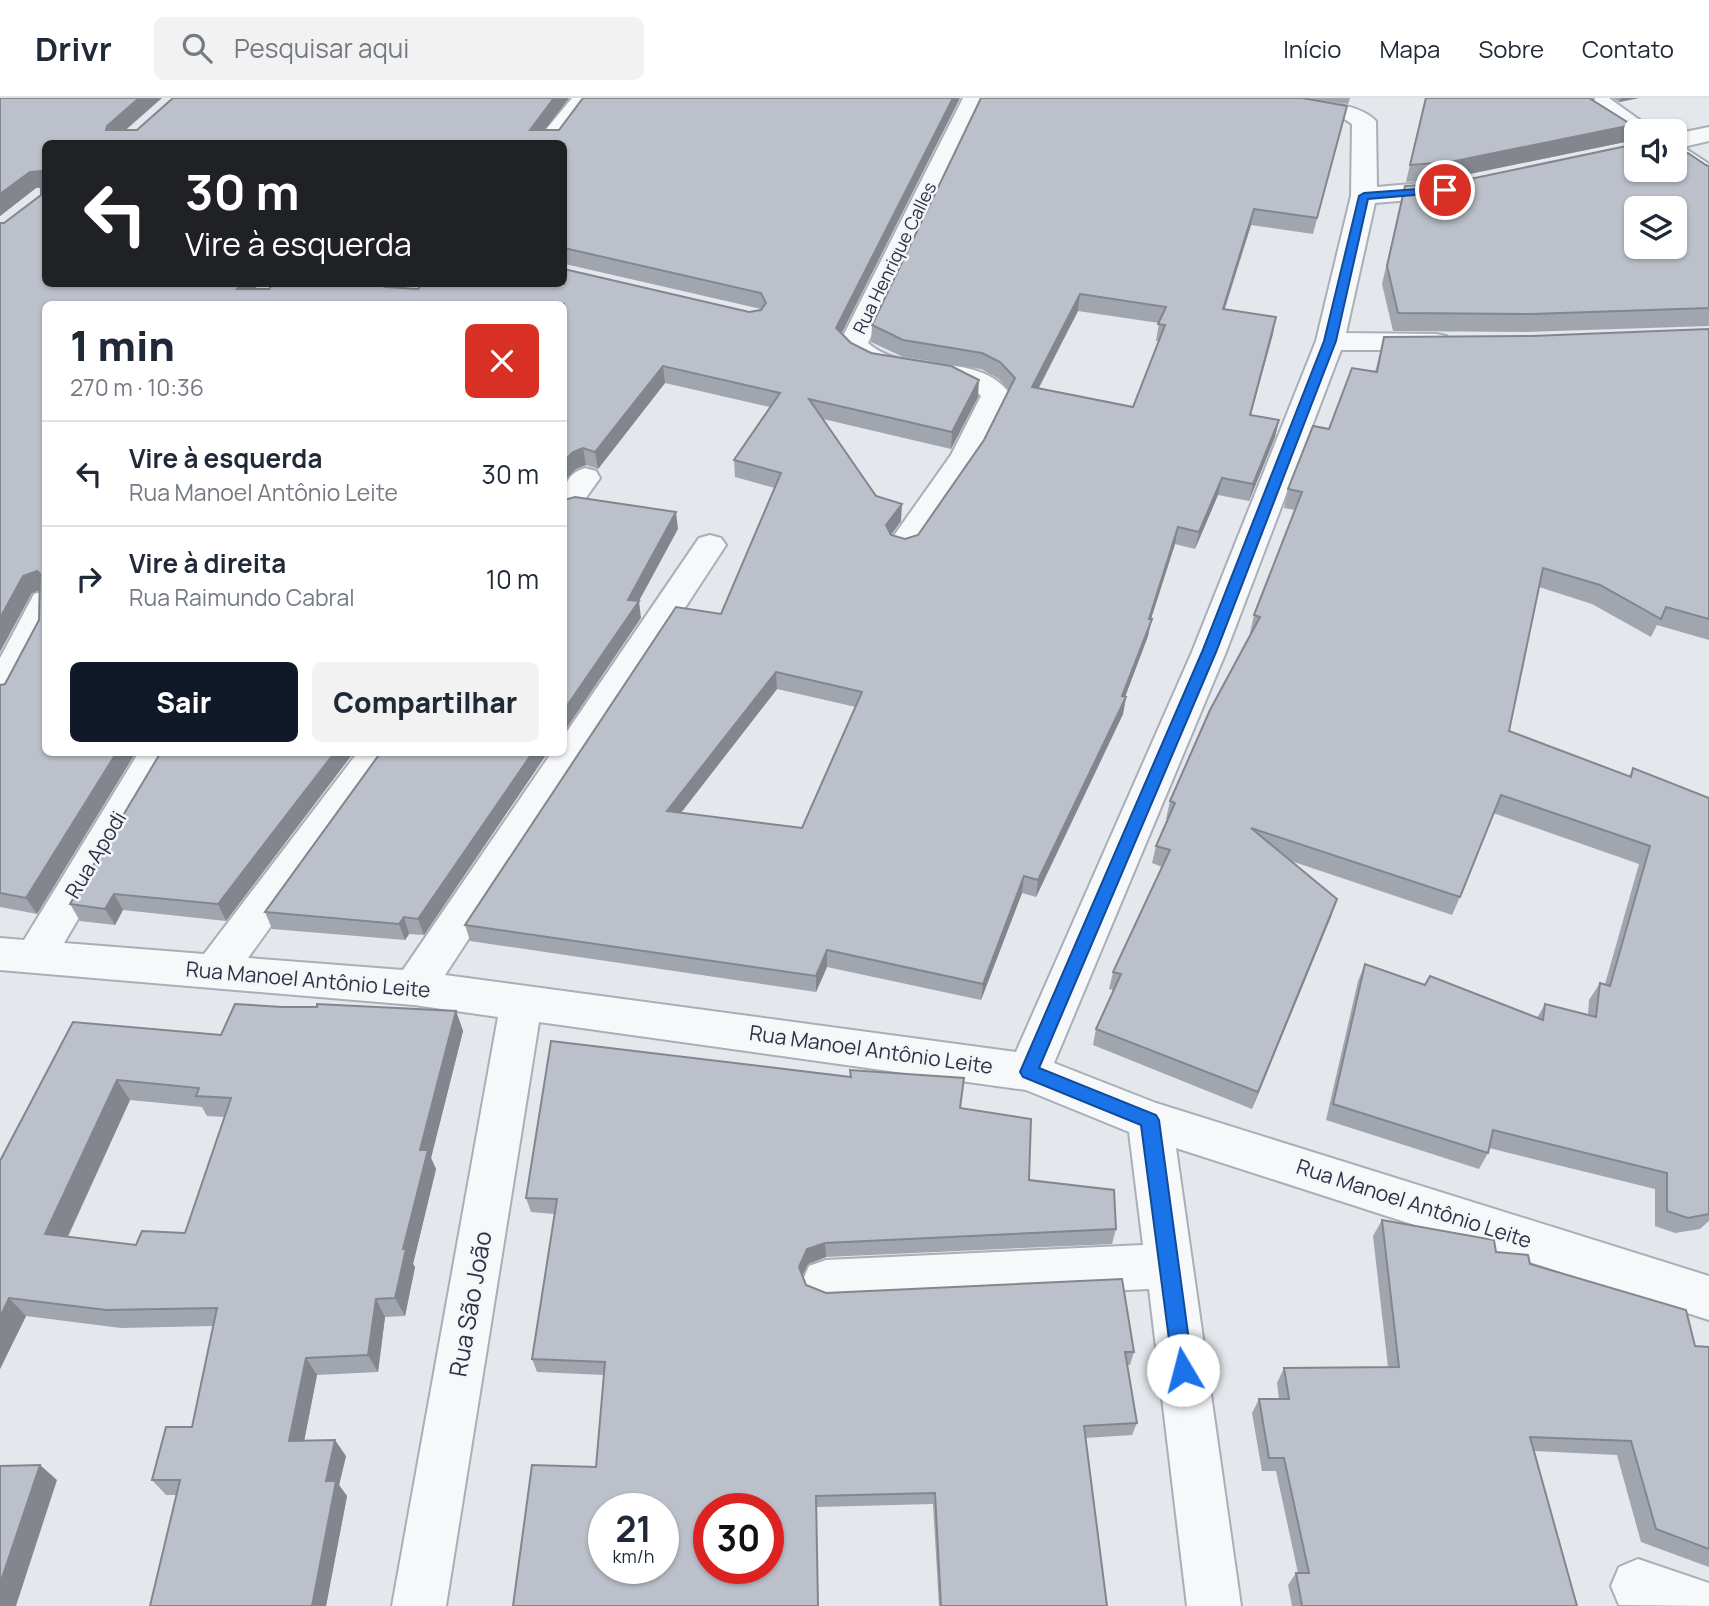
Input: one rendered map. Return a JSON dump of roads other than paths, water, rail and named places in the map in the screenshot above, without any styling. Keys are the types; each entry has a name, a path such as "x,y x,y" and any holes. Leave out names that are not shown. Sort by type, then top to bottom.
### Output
{"street":[{"path":"549,140 585,98"},
{"name":"Rua Henrique Calles","path":"904,544 966,456 996,394 994,389 985,383 865,357 853,344 975,98"},
{"path":"1029,1072 1209,652 1330,341 1364,196 1364,121 1347,110 1262,98"},
{"path":"1593,98 1625,119"},
{"path":"1687,139 1709,134"},
{"path":"1687,160 1709,176"},
{"path":"1364,196 1445,190 1486,181"},
{"path":"1330,341 1469,343"},
{"path":"567,502 585,478"},
{"path":"414,988 710,545"},
{"path":"0,691 42,610"},
{"name":"Rua Apodi","path":"18,955 155,756"},
{"path":"214,972 375,756"},
{"name":"Rua Manoel Antônio Leite","path":"18,955 414,988 1029,1072 1150,1120 1709,1298"},
{"name":"Rua São João","path":"419,1606 522,1002"},
{"path":"1150,1120 1214,1606"},
{"path":"826,1282 1169,1266"},
{"path":"1638,1586 1700,1606"}]}
